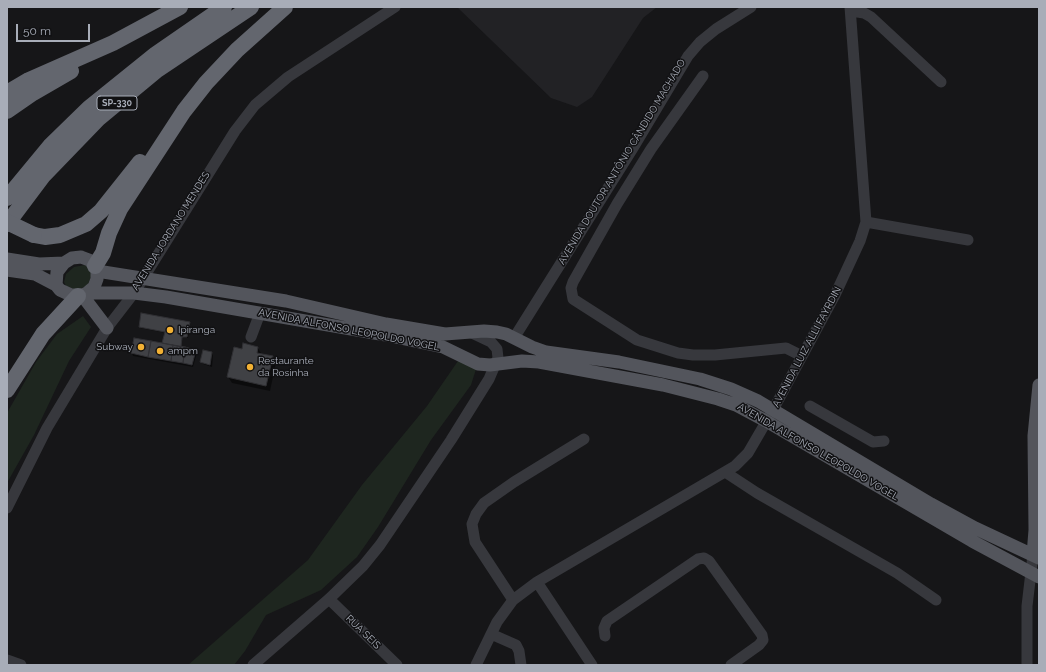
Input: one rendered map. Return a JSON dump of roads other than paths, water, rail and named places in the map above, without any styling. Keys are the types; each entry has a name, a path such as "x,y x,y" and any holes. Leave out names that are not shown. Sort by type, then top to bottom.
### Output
{"highway":[{"path":"7,93 29,80 113,43 180,7"},
{"name":"SP-330","path":"7,198 50,146 89,108 156,54 224,7"},
{"name":"SP-330","path":"7,223 43,176 99,118 157,70 251,7"},
{"path":"96,268 120,209 184,111 206,83 237,50 285,7"},
{"path":"7,111 33,93 104,53 113,43"},
{"path":"7,223 19,230 45,237 60,235 86,224 100,211 164,130 184,111"},
{"path":"7,390 43,334 82,295"}],"main road":[{"path":"7,259 37,269 65,293 82,295 94,287 97,279 96,268 89,260 80,257 72,258 64,263 37,269 7,270"},
{"path":"56,285 57,272 64,263"},
{"name":"AVENIDA ALFONSO LEOPOLDO VOGEL","path":"96,268 143,279 286,301 386,324 445,334 496,332 546,352 618,362 700,379 731,389 758,401 770,415 966,538 1035,574"},
{"name":"AVENIDA ALFONSO LEOPOLDO VOGEL","path":"82,295 134,292 260,313 443,347 473,362 483,364 539,362 663,385 724,401 770,415 975,528 1036,556"},
{"path":"82,295 107,328"},
{"path":"1036,556 1034,436 1039,385"}],"street":[{"name":"AVENIDA JORDANO MENDES","path":"7,508 46,428 107,328 143,279 218,156 255,105 288,77 395,7"},
{"name":"AVENIDA DOUTOR ANTÔNIO CÂNDIDO MACHADO","path":"514,338 633,148 676,72 700,42 751,7"},
{"path":"850,9 864,13 871,17 941,82"},
{"name":"AVENIDA LUIZ ALLI FAYRDIN","path":"476,665 491,634 513,600 537,582 735,466 748,453 770,415 835,295 860,241 866,222 850,9"},
{"path":"703,76 651,149 617,204 573,282 571,288 573,299 637,340 678,353 716,356 786,348 802,356"},
{"path":"866,222 968,240"},
{"path":"251,337 260,313"},
{"path":"253,665 329,599 363,566 380,545 451,440 496,364 497,349 487,338 469,332"},
{"path":"810,406 873,442 884,441"},
{"path":"513,600 475,542 472,524 476,514 484,503 514,482 584,439"},
{"path":"725,472 770,501 897,573 936,600"},
{"path":"1027,665 1027,606 1035,574 1036,556"},
{"path":"605,636 604,628 607,621 698,559 704,558 709,560 762,635 763,640 759,645 731,665"},
{"path":"537,582 592,665"},
{"name":"RUA SEIS","path":"329,599 397,665"},
{"path":"491,634 516,645 519,651 521,665"},
{"path":"7,660 21,665"}],"place":[{"name":"Ipiranga","path":"170,330"},
{"name":"Subway","path":"141,347"},
{"name":"ampm","path":"160,351"},
{"name":"Restaurante da Rosinha","path":"250,367"}]}
